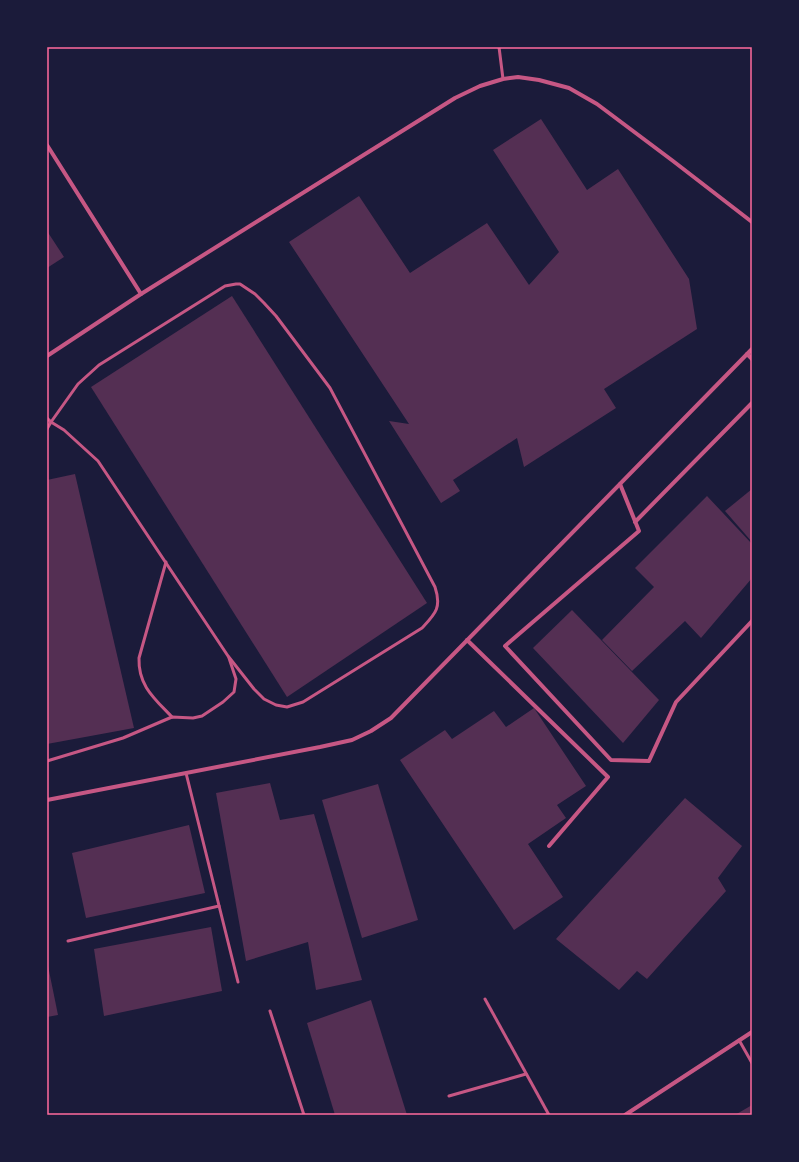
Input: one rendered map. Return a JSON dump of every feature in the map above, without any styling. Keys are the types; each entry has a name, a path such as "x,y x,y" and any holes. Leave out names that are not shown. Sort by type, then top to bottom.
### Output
{"street":[{"path":"47,356 141,294 455,98 480,86 503,79 518,77 539,80 569,88 597,104 673,160 752,222"},
{"path":"47,145 141,294"},
{"path":"47,800 320,747 352,740 371,732 391,718 752,349"},
{"path":"747,354 752,358"},
{"path":"635,522 752,403"},
{"path":"620,484 639,531 505,646 611,760 649,761 676,702 752,621"},
{"path":"467,640 608,777 549,846"},
{"path":"625,1115 739,1040 751,1034"}],"lane":[{"path":"499,47 503,79"},
{"path":"47,418 51,422 64,430 98,461 228,656 254,689 264,699 276,705 287,707 304,702 422,628 437,609 438,596 435,587 330,388 281,322 255,294 240,284 225,286 99,365 78,384 51,422 47,429"},
{"path":"166,562 139,658 139,669 144,684 150,694 172,717"},
{"path":"47,761 123,738 172,717 193,718 202,716 223,702 234,692 236,679 228,656"},
{"path":"186,773 238,982"},
{"path":"68,941 219,906"},
{"path":"485,999 549,1115"},
{"path":"270,1011 304,1115"},
{"path":"739,1040 752,1063"},
{"path":"449,1096 526,1074"}],"building":[{"path":"541,119 587,190 618,169 689,279 697,329 604,389 616,408 524,467 517,438 453,480 460,491 441,503 389,421 409,424 289,242 359,196 410,273 487,223 529,285 559,252 493,150"},
{"path":"47,231 64,257 47,268"},
{"path":"232,296 427,603 287,697 91,387"},
{"path":"75,474 134,728 47,744 47,480"},
{"path":"752,489 752,542 725,511"},
{"path":"707,496 752,544 752,578 701,638 685,621 632,671 602,640 654,587 635,568"},
{"path":"572,610 659,700 623,743 533,648"},
{"path":"534,708 586,786 557,805 566,818 528,844 563,897 514,930 400,760 445,730 452,739 494,711 506,727"},
{"path":"270,783 280,820 314,814 362,980 316,990 308,942 246,961 216,793"},
{"path":"378,784 418,920 362,938 322,800"},
{"path":"685,798 742,846 718,878 726,891 647,979 637,971 619,990 556,939"},
{"path":"189,825 205,893 86,918 72,853"},
{"path":"211,927 222,991 104,1016 94,949"},
{"path":"47,961 58,1015 47,1017"},
{"path":"371,1000 407,1115 335,1115 307,1023"},
{"path":"752,1105 752,1115 735,1115"}]}
